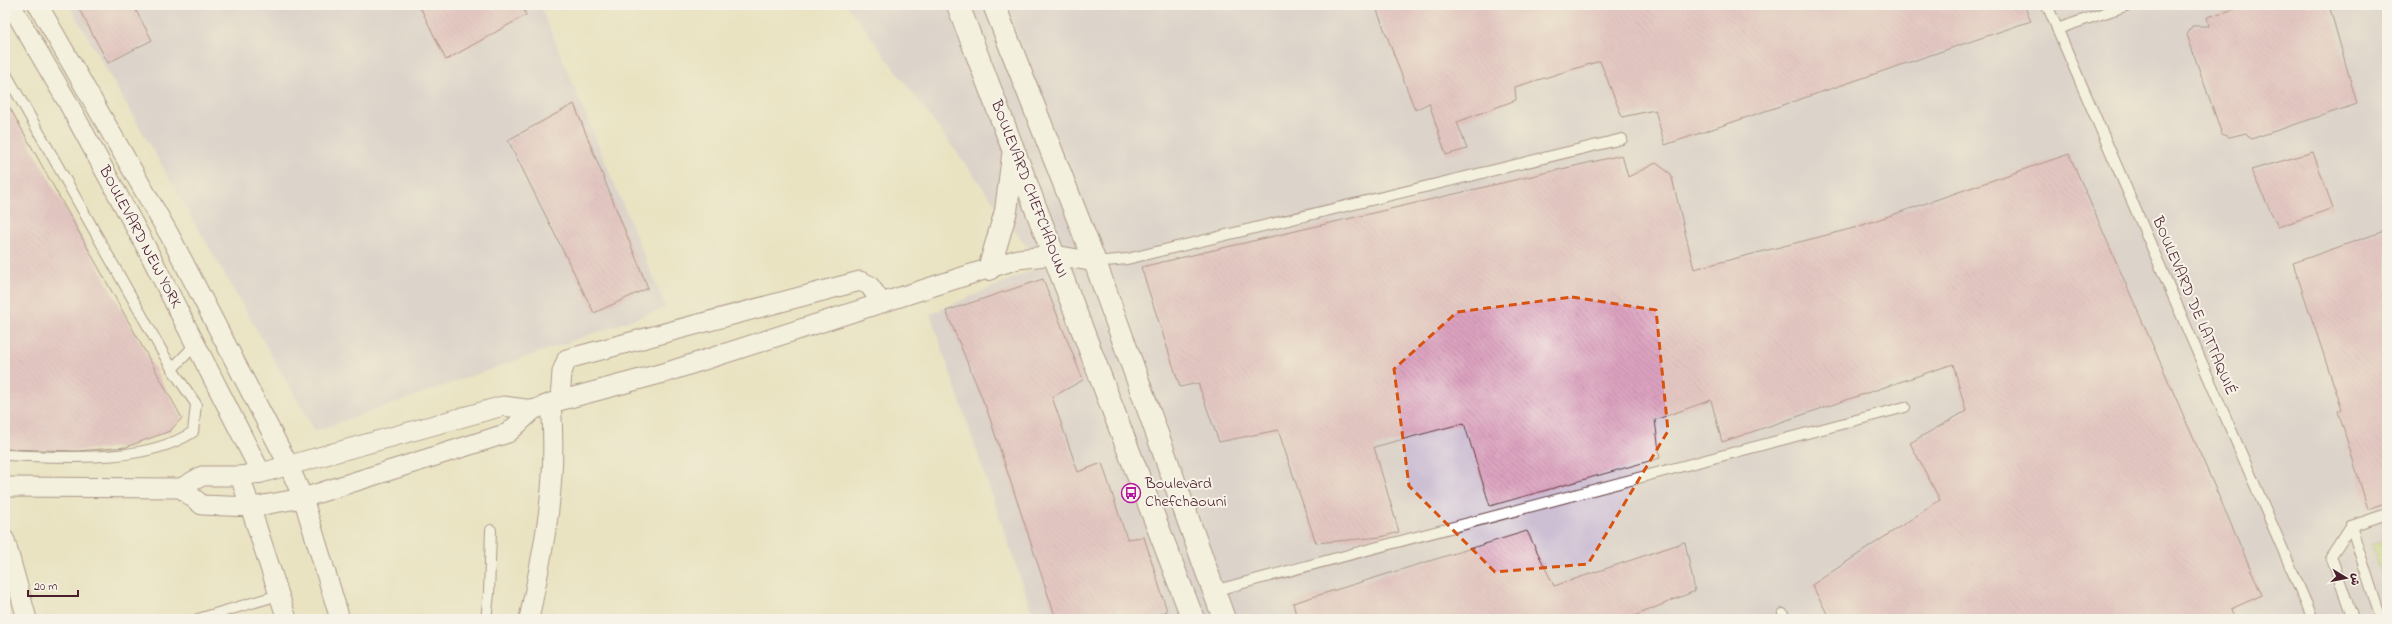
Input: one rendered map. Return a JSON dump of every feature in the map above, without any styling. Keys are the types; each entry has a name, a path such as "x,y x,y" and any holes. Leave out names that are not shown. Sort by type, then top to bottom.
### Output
{"street":[{"name":"BOULEVARD NEW YORK","path":"11,5 67,101 146,247 261,473"},
{"name":"BOULEVARD NEW YORK","path":"38,5 170,236 288,464 303,498 340,619"},
{"name":"BOULEVARD CHEFCHAOUNI","path":"958,5 1013,151 1056,255 1193,619"},
{"path":"994,5 1095,262 1224,619"},
{"path":"67,101 88,91"},
{"path":"990,269 1006,211 1013,151"},
{"path":"146,247 170,236"},
{"path":"181,488 202,505 252,507 303,498 508,433 533,410 555,402 667,372 1018,259 1056,255 1095,262"},
{"path":"529,619 553,488 555,402 562,372 567,360 860,281 869,285 882,303"},
{"path":"5,487 181,488 202,476 240,476 261,473 288,464 503,406 533,410"},
{"path":"240,476 252,507 287,619"},
{"path":"5,540 27,619"}],"lane":[{"name":"BOULEVARD DE LATTAQUIÉ","path":"2047,5 2313,619"},
{"path":"2057,29 2128,5"},
{"path":"5,72 172,370 196,404 193,432 177,442 127,455 5,455"},
{"path":"1095,262 1127,260 1622,139"},
{"path":"172,370 196,344"},
{"path":"1213,591 1905,407"},
{"path":"2353,619 2331,556 2351,526 2387,514"},
{"path":"2351,526 2381,619"},
{"path":"486,619 489,594 491,530"},
{"path":"198,619 279,595"}],"highlighted area":[{"path":"1572,297 1656,310 1668,431 1588,564 1495,572 1409,486 1394,369 1457,312"}],"shaded area":[{"path":"69,5 540,5 666,308 315,431"},
{"path":"847,5 2387,5 2387,619 1034,619 930,314 1041,266"}],"green space":[{"path":"2387,540 2387,584 2385,584 2371,545"}],"building":[{"path":"77,5 133,5 152,40 108,63"},
{"path":"419,5 522,5 526,15 446,60"},
{"path":"1375,5 2024,5 2031,21 1665,145 1655,110 1622,117 1600,61 1515,87 1516,100 1457,122 1467,149 1446,155 1429,103 1415,110"},
{"path":"2249,5 2329,5 2357,104 2251,139 2246,133 2230,137 2222,134 2187,35 2192,26 2209,26 2207,17"},
{"path":"5,99 182,418 170,431 126,447 77,451 5,449"},
{"path":"574,104 648,288 594,313 508,140"},
{"path":"2313,152 2333,208 2278,227 2251,170"},
{"path":"2069,154 2262,595 2231,609 2235,619 1830,619 1812,585 1940,500 1910,443 1966,411 1953,364 1722,442 1711,400 1655,420 1660,458 1490,506 1464,423 1374,447 1399,532 1381,537 1316,543 1278,430 1219,442 1198,383 1180,387 1141,267 1622,155 1628,177 1656,163 1671,174 1694,269 1854,228"},
{"path":"2387,230 2387,502 2368,509 2338,411 2342,409 2293,263"},
{"path":"1043,279 1083,380 1052,397 1078,472 1102,463 1127,539 1144,537 1167,611 1148,619 1056,619 987,410 946,311"},
{"path":"1527,531 1554,586 1685,542 1695,591 1627,619 1297,619 1293,603"}],"place":[{"name":"Boulevard Chefchaouni","path":"1131,493"}]}
